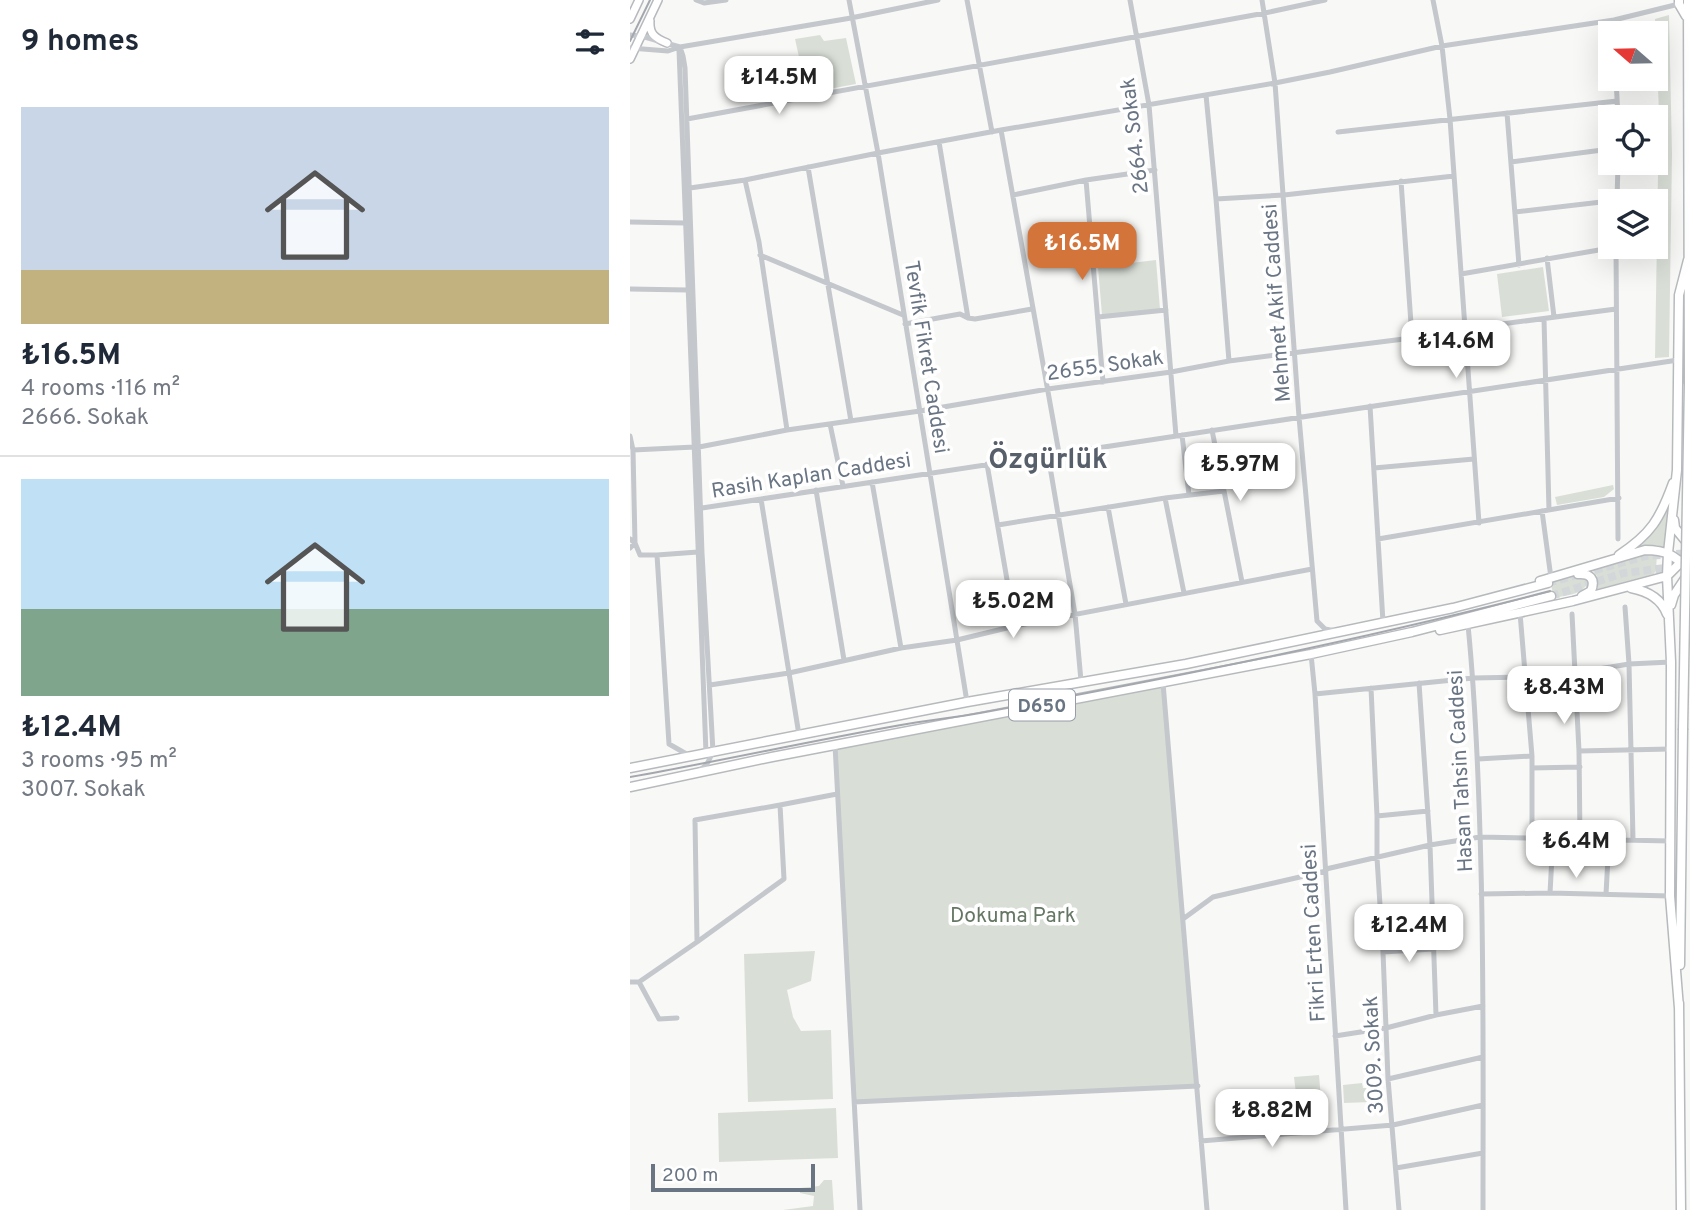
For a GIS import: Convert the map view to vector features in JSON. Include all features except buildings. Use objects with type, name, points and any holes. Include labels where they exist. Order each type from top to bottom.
[{"type":"highway","points":[[1681,1210],[1679,1008],[1689,383],[1687,19],[1682,1]]},
{"type":"highway","points":[[1679,1008],[1671,896],[1671,662],[1667,576],[1677,470],[1679,295],[1688,260]]},
{"type":"highway","points":[[1611,561],[1650,531],[1666,501],[1677,470]]},
{"type":"highway","points":[[1673,514],[1675,528],[1690,546]]},
{"type":"highway","points":[[1549,580],[1645,550],[1668,553],[1690,571],[1674,595],[1670,615]]},
{"type":"highway","points":[[1412,632],[1468,625],[1667,576],[1690,553]]},
{"type":"highway","points":[[1564,574],[1581,573],[1591,577],[1591,591],[1573,601]]},
{"type":"highway","name":"D650","points":[[630,768],[967,702],[1185,664],[1419,614],[1549,580]]},
{"type":"highway","points":[[1621,588],[1639,589],[1649,593],[1670,615]]},
{"type":"highway","name":"D650","points":[[630,787],[982,716],[1311,654],[1412,632],[1551,596]]},
{"type":"highway","points":[[967,702],[973,711],[982,716]]},
{"type":"main road","points":[[630,19],[639,0]]},
{"type":"main road","points":[[630,59],[632,48],[641,36],[658,0]]},
{"type":"main road","points":[[650,16],[651,33],[667,43]]},
{"type":"street","points":[[696,0],[704,3],[726,0]]},
{"type":"street","name":"Tevfik Fikret Caddesi","points":[[849,0],[878,153],[967,702]]},
{"type":"street","points":[[632,48],[668,51],[938,0]]},
{"type":"street","points":[[967,0],[992,132]]},
{"type":"street","name":"2664. Sokak","points":[[1130,0],[1149,105],[1171,372],[1189,495]]},
{"type":"street","name":"Mehmet Akif Caddesi","points":[[1262,0],[1276,83],[1299,417],[1317,621],[1325,629],[1339,632]]},
{"type":"street","points":[[687,119],[1325,0]]},
{"type":"street","points":[[1433,0],[1442,46],[1450,119],[1479,523]]},
{"type":"street","points":[[690,188],[745,180],[1001,130],[1276,83],[1442,46],[1614,20],[1682,1]]},
{"type":"street","points":[[630,35],[680,47]]},
{"type":"street","points":[[680,47],[685,68],[690,188],[698,552],[709,752]]},
{"type":"street","points":[[680,47],[678,57],[687,290],[702,508],[710,685],[709,752],[707,764],[698,772]]},
{"type":"street","points":[[1617,91],[1617,105]]},
{"type":"street","points":[[1206,95],[1229,361]]},
{"type":"street","points":[[1338,132],[1617,101]]},
{"type":"street","points":[[1507,113],[1519,264]]},
{"type":"street","points":[[1001,130],[1059,453]]},
{"type":"street","points":[[939,142],[968,318]]},
{"type":"street","points":[[1511,162],[1598,151]]},
{"type":"street","points":[[808,167],[851,421]]},
{"type":"street","points":[[1013,195],[1086,180],[1155,170]]},
{"type":"street","points":[[1216,199],[1284,195],[1454,176]]},
{"type":"street","points":[[745,180],[760,255],[787,430]]},
{"type":"street","points":[[1086,180],[1104,382]]},
{"type":"street","points":[[1401,181],[1412,338]]},
{"type":"street","points":[[1515,212],[1598,202]]},
{"type":"street","points":[[630,222],[685,223]]},
{"type":"street","points":[[1461,274],[1598,250]]},
{"type":"street","points":[[760,255],[903,315]]},
{"type":"street","points":[[1547,258],[1554,317]]},
{"type":"street","points":[[1616,259],[1618,539]]},
{"type":"street","points":[[630,289],[687,290]]},
{"type":"street","points":[[905,324],[960,314],[975,319],[1032,309]]},
{"type":"street","name":"2655. Sokak","points":[[633,450],[697,447],[787,430],[1229,361],[1616,309]]},
{"type":"street","points":[[1098,317],[1166,310]]},
{"type":"street","points":[[1544,319],[1549,580]]},
{"type":"street","name":"Rasih Kaplan Caddesi","points":[[702,508],[1678,359]]},
{"type":"street","points":[[1370,406],[1383,622]]},
{"type":"street","points":[[830,424],[843,486]]},
{"type":"street","points":[[1212,430],[1242,582]]},
{"type":"street","points":[[630,436],[633,450],[632,544],[640,555],[698,552]]},
{"type":"street","points":[[1048,455],[1075,614],[1082,681]]},
{"type":"street","points":[[1374,468],[1474,459]]},
{"type":"street","points":[[987,464],[1015,626]]},
{"type":"street","points":[[872,482],[901,648]]},
{"type":"street","points":[[816,490],[844,660]]},
{"type":"street","points":[[998,525],[1224,491]]},
{"type":"street","points":[[1165,498],[1184,593]]},
{"type":"street","points":[[1378,539],[1619,498]]},
{"type":"street","points":[[761,499],[799,735]]},
{"type":"street","points":[[1108,507],[1126,604]]},
{"type":"street","points":[[657,555],[669,744],[691,756]]},
{"type":"street","points":[[710,685],[789,673],[901,648],[957,640],[1075,614],[1312,569]]},
{"type":"street","points":[[1625,607],[1633,839]]},
{"type":"street","points":[[1520,613],[1532,756],[1532,838]]},
{"type":"street","points":[[1572,614],[1580,767],[1580,838]]},
{"type":"street","name":"Hasan Tahsin Caddesi","points":[[1468,625],[1478,759],[1482,894],[1481,1210]]},
{"type":"street","name":"Fikri Erten Caddesi","points":[[1311,654],[1346,1210]]},
{"type":"street","points":[[1315,694],[1473,678],[1574,673],[1629,664],[1671,662]]},
{"type":"street","points":[[1163,683],[1207,1210]]},
{"type":"street","points":[[1419,683],[1430,845],[1436,1015]]},
{"type":"street","name":"3009. Sokak","points":[[1371,688],[1388,1079],[1399,1210]]},
{"type":"street","points":[[835,745],[860,1210]]},
{"type":"street","points":[[1579,751],[1671,749]]},
{"type":"street","points":[[1478,759],[1532,756]]},
{"type":"street","points":[[1532,768],[1580,767]]},
{"type":"street","points":[[697,942],[695,820],[837,794]]},
{"type":"street","points":[[630,982],[639,982],[784,879],[780,805]]},
{"type":"street","points":[[1377,816],[1428,811]]},
{"type":"street","points":[[1183,919],[1213,897],[1430,845],[1480,837],[1671,841]]},
{"type":"street","points":[[1550,893],[1553,838]]},
{"type":"street","points":[[1606,894],[1609,839]]},
{"type":"street","points":[[1482,894],[1671,896]]},
{"type":"street","points":[[1383,952],[1433,949]]},
{"type":"street","points":[[639,982],[659,1019],[677,1018]]},
{"type":"street","points":[[1335,1036],[1386,1028],[1483,1006]]},
{"type":"street","points":[[1388,1079],[1483,1057]]},
{"type":"street","points":[[853,1102],[1198,1086]]},
{"type":"street","points":[[1201,1141],[1393,1125],[1483,1105]]},
{"type":"street","points":[[1396,1168],[1483,1153]]},
{"type":"green space","points":[[1669,15],[1672,154],[1669,357],[1655,358],[1657,259],[1668,259],[1668,189],[1658,189],[1658,175],[1668,175],[1668,105],[1659,105],[1658,91],[1668,91],[1668,21],[1655,19]]},
{"type":"green space","points":[[820,35],[824,41],[846,38],[856,84],[807,93],[795,39]]},
{"type":"green space","points":[[1156,260],[1160,309],[1102,315],[1098,267]]},
{"type":"green space","points":[[1543,267],[1549,311],[1502,317],[1497,274]]},
{"type":"green space","points":[[1613,485],[1614,489],[1604,497],[1557,505],[1555,497]]},
{"type":"green space","points":[[1669,505],[1666,541],[1663,547],[1656,545],[1636,548],[1658,524]]},
{"type":"green space","points":[[1649,553],[1657,554],[1654,574],[1598,589],[1597,576],[1591,569]]},
{"type":"green space","points":[[1570,575],[1585,577],[1588,582],[1586,586],[1578,592],[1554,598],[1550,580]]},
{"type":"green space","name":"Dokuma Park","points":[[1163,683],[1198,1086],[854,1102],[835,745]]},
{"type":"green space","points":[[815,951],[811,981],[787,990],[793,1017],[801,1031],[831,1030],[833,1099],[748,1102],[744,954]]},
{"type":"green space","points":[[1319,1075],[1321,1099],[1297,1102],[1294,1077]]},
{"type":"green space","points":[[1362,1083],[1363,1088],[1370,1088],[1371,1102],[1344,1103],[1343,1085]]},
{"type":"green space","points":[[836,1108],[838,1158],[719,1162],[718,1113]]},
{"type":"green space","points":[[824,1180],[832,1180],[834,1210],[783,1210],[813,1206],[814,1196],[800,1193],[800,1188],[819,1186]]},
{"type":"shaded area","points":[[1259,1099],[1261,1119],[1221,1123],[1219,1104]]},
{"type":"tunnel","points":[[1548,583],[1646,556],[1690,553]]},
{"type":"tunnel","points":[[1551,596],[1624,573],[1674,567]]},
{"type":"tram line","points":[[630,41],[650,0]]},
{"type":"tram line","points":[[630,777],[1195,672],[1408,626],[1550,591]]},
{"type":"district","name":"Özgürlük","points":[[1048,458]]}]
